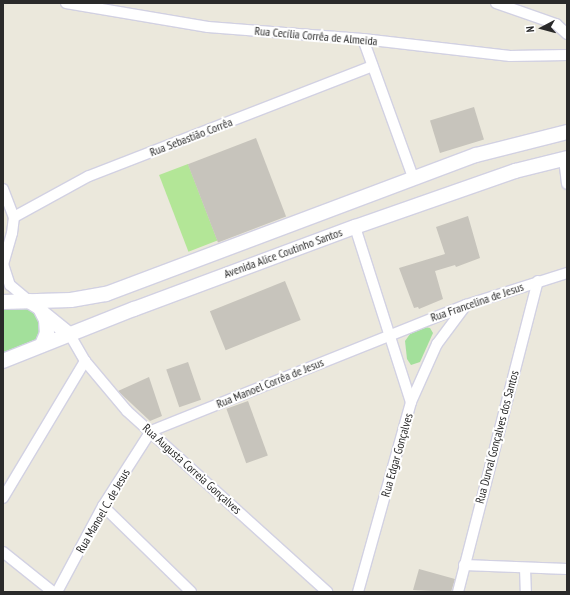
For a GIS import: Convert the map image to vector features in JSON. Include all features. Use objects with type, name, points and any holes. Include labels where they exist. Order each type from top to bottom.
[{"type":"main road","name":"Avenida Alice Coutinho Santos","points":[[3,302],[71,300],[106,294],[413,177],[501,147],[567,132]]},
{"type":"main road","name":"Avenida Alice Coutinho Santos","points":[[3,361],[355,227],[515,171],[565,159]]},
{"type":"main road","points":[[28,301],[70,335]]},
{"type":"main road","points":[[42,345],[47,333],[44,314]]},
{"type":"street","name":"Rua Cecília Corrêa de Almeida","points":[[66,3],[208,27],[363,39],[510,56],[567,55]]},
{"type":"street","points":[[496,3],[556,24],[567,34]]},
{"type":"street","points":[[363,39],[413,177]]},
{"type":"street","name":"Rua Sebastião Corrêa","points":[[14,217],[89,176],[372,66]]},
{"type":"street","points":[[565,159],[567,184]]},
{"type":"street","points":[[3,190],[14,217],[12,233],[3,264],[10,285],[28,301]]},
{"type":"street","name":"Rua Edgar Gonçalves","points":[[355,227],[411,402],[358,592]]},
{"type":"street","name":"Rua Francelina de Jesus","points":[[389,335],[466,305],[567,273]]},
{"type":"street","name":"Rua Durval Gonçalves dos Santos","points":[[458,592],[538,281]]},
{"type":"street","points":[[411,402],[437,344],[466,305]]},
{"type":"street","name":"Rua Augusta Correia Gonçalves","points":[[70,335],[85,361],[127,411],[151,431],[327,592]]},
{"type":"street","name":"Rua Manoel Corrêa de Jesus","points":[[151,431],[389,335]]},
{"type":"street","points":[[3,498],[85,361]]},
{"type":"street","name":"Rua Manoel C. de Jesus","points":[[57,592],[103,506],[151,431]]},
{"type":"street","points":[[103,506],[191,592]]},
{"type":"street","points":[[3,552],[53,592]]},
{"type":"street","points":[[464,565],[567,570]]},
{"type":"street","points":[[525,568],[526,592]]},
{"type":"green space","points":[[188,164],[217,241],[188,252],[159,175]]},
{"type":"green space","points":[[3,308],[28,309],[36,313],[42,326],[39,337],[34,341],[3,355]]},
{"type":"green space","points":[[425,327],[430,328],[433,333],[420,362],[411,365],[407,359],[405,341],[410,334]]},
{"type":"building","points":[[474,107],[484,140],[440,153],[430,120]]},
{"type":"building","points":[[256,138],[286,216],[218,243],[188,164]]},
{"type":"building","points":[[468,216],[480,258],[456,267],[455,265],[435,271],[443,299],[419,309],[418,307],[414,308],[399,268],[445,254],[436,227]]},
{"type":"building","points":[[285,281],[301,320],[226,350],[210,311]]},
{"type":"building","points":[[188,362],[201,400],[179,407],[166,369]]},
{"type":"building","points":[[149,377],[162,416],[150,421],[118,391]]},
{"type":"building","points":[[248,401],[268,456],[246,463],[226,409]]},
{"type":"building","points":[[419,569],[455,579],[451,592],[413,590]]}]
